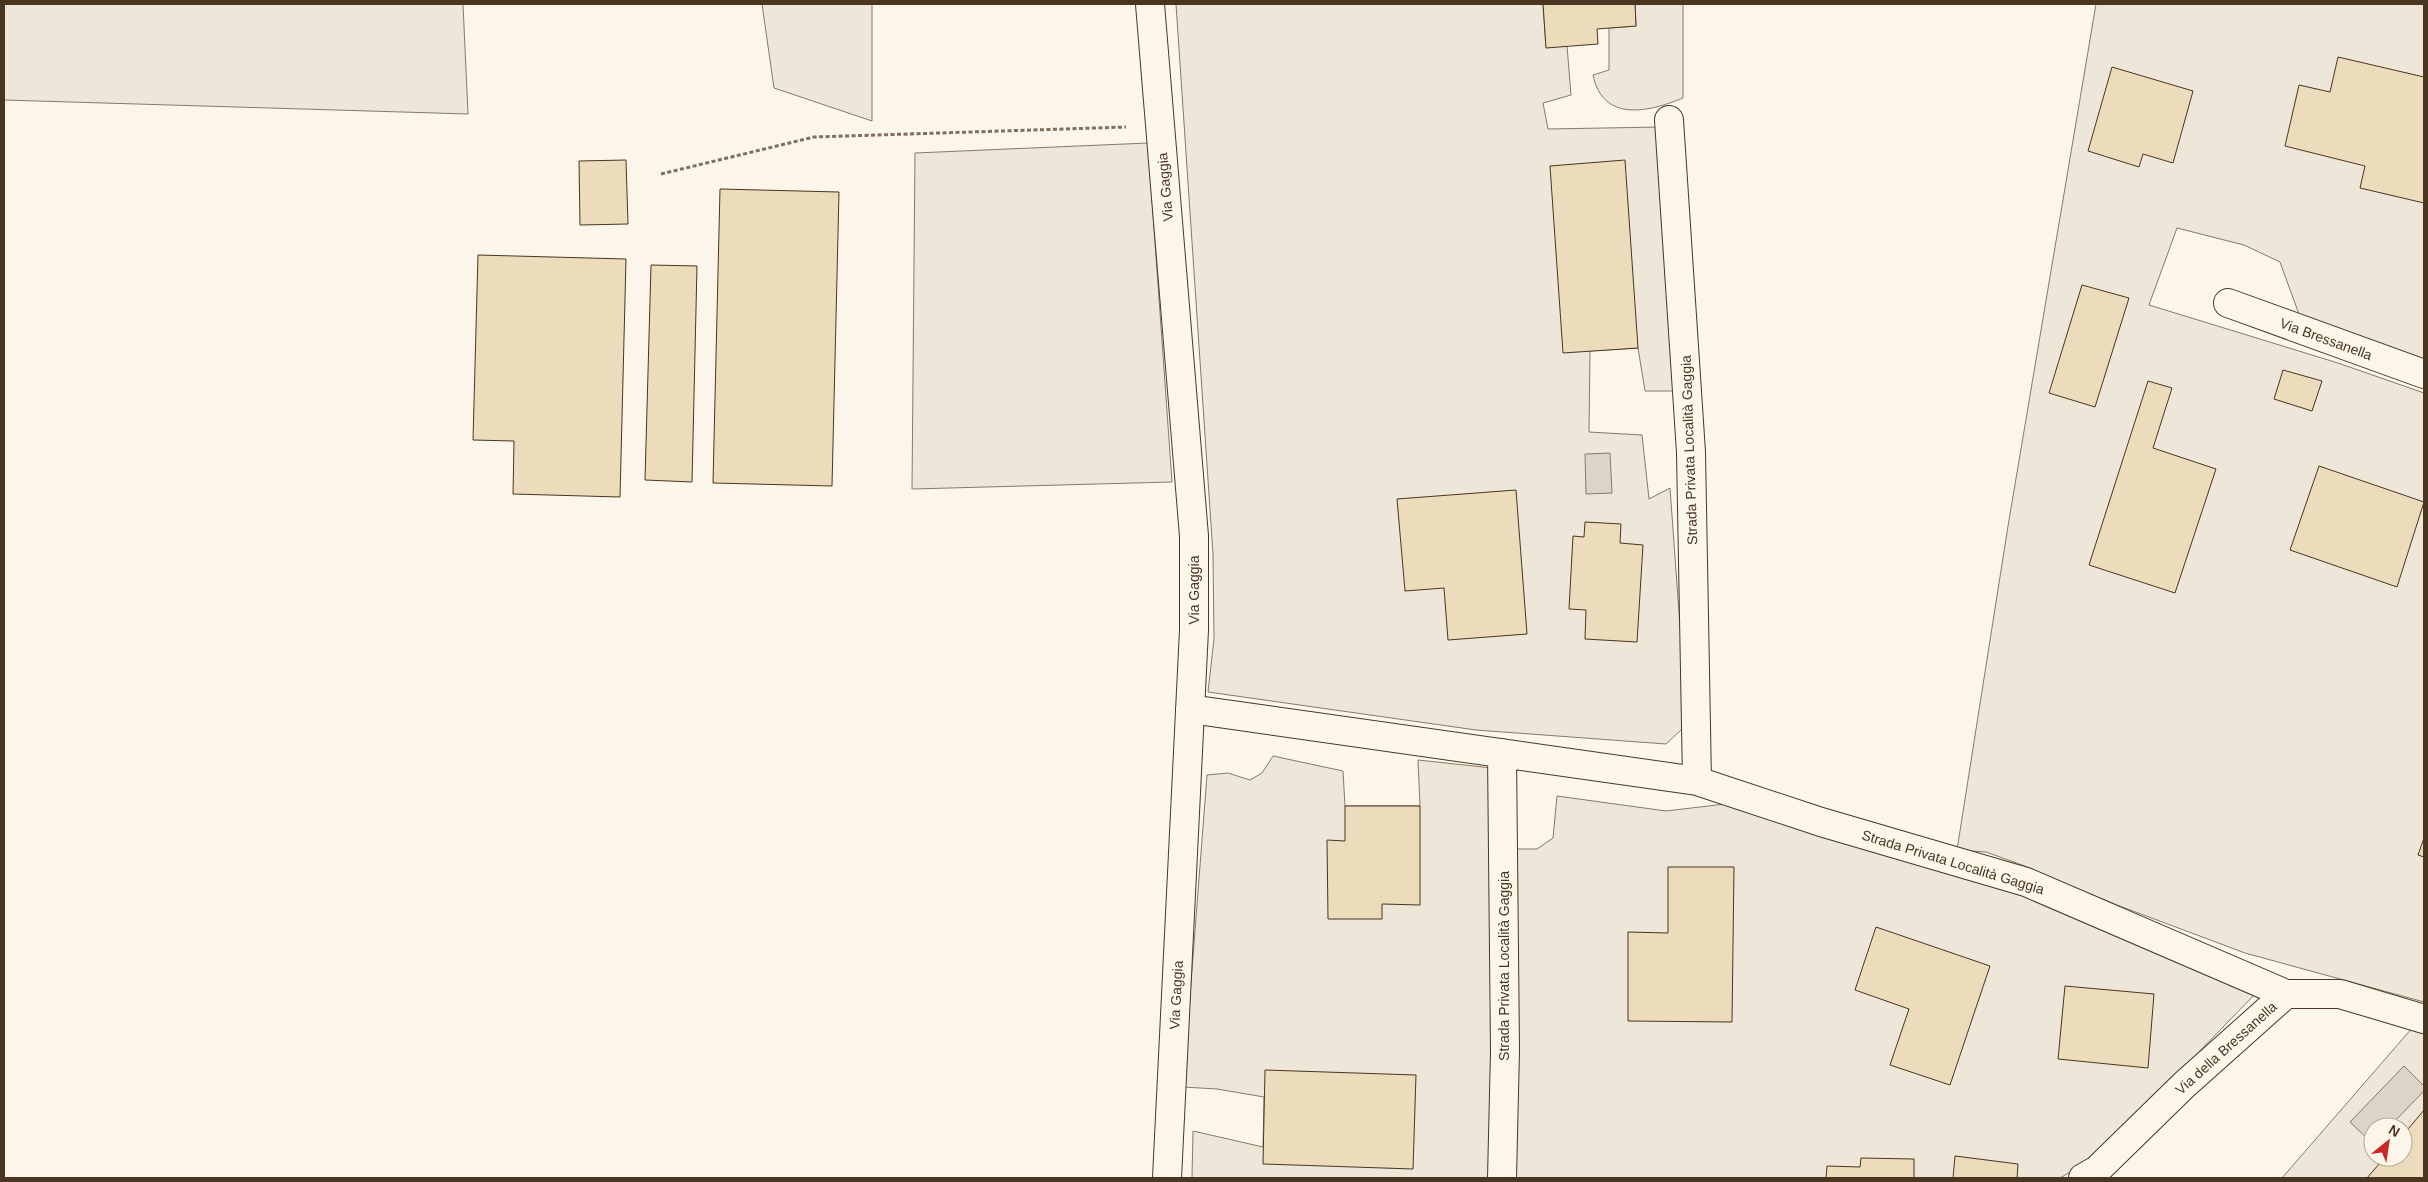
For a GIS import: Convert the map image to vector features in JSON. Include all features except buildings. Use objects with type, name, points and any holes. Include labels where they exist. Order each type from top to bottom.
[{"type":"street","name":"Via Gaggia","points":[[1150,4],[1194,536],[1194,630],[1167,1178]]},
{"type":"street","name":"Strada Privata Località Gaggia","points":[[1669,120],[1691,452],[1698,781]]},
{"type":"street","name":"Via Bressanella","points":[[2228,303],[2424,374]]},
{"type":"street","name":"Strada Privata Località Gaggia","points":[[1190,709],[1698,781],[1821,822],[2026,882],[2286,994]]},
{"type":"street","name":"Strada Privata Località Gaggia","points":[[1502,753],[1504,1041],[1502,1178]]},
{"type":"street","name":"Via della Bressanella","points":[[2083,1178],[2097,1170],[2184,1085],[2286,994],[2340,994],[2424,1019]]},
{"type":"path","points":[[661,174],[814,137],[1160,125]]},
{"type":"shaded area","points":[[4,4],[463,4],[468,114],[4,100]]},
{"type":"shaded area","points":[[762,4],[872,4],[872,121],[774,88]]},
{"type":"shaded area","points":[[1176,4],[1543,4],[1546,47],[1567,46],[1571,95],[1543,103],[1548,129],[1660,127],[1675,391],[1645,391],[1638,348],[1590,351],[1589,432],[1642,435],[1649,499],[1670,488],[1685,695],[1682,729],[1666,744],[1476,730],[1208,692],[1214,639],[1213,554]]},
{"type":"shaded area","points":[[1635,4],[1683,4],[1683,98],[1642,110],[1629,110],[1617,107],[1606,101],[1598,90],[1593,75],[1609,70],[1609,28],[1636,26]]},
{"type":"shaded area","points":[[2096,4],[2424,4],[2424,363],[2300,317],[2280,262],[2244,245],[2177,228],[2149,305],[2338,363],[2424,393],[2424,1002],[2245,953],[2117,905],[1986,852],[1957,850],[2008,526]]},
{"type":"shaded area","points":[[1148,143],[1172,482],[912,489],[915,153]]},
{"type":"shaded area","points":[[1610,453],[1612,493],[1586,494],[1585,454]]},
{"type":"shaded area","points":[[1273,756],[1343,771],[1345,806],[1420,806],[1418,760],[1492,768],[1490,1178],[1192,1178],[1193,1131],[1263,1147],[1264,1097],[1217,1089],[1183,1087],[1207,775],[1228,773],[1250,780],[1262,773]]},
{"type":"shaded area","points":[[1557,796],[1666,811],[1725,804],[2021,893],[2257,992],[2099,1155],[2060,1178],[1514,1178],[1517,849],[1537,849],[1553,838]]},
{"type":"shaded area","points":[[2413,1027],[2424,1031],[2424,1178],[2282,1178]]},
{"type":"shaded area","points":[[2404,1066],[2424,1086],[2424,1091],[2399,1117],[2363,1117],[2363,1134],[2350,1122]]}]
